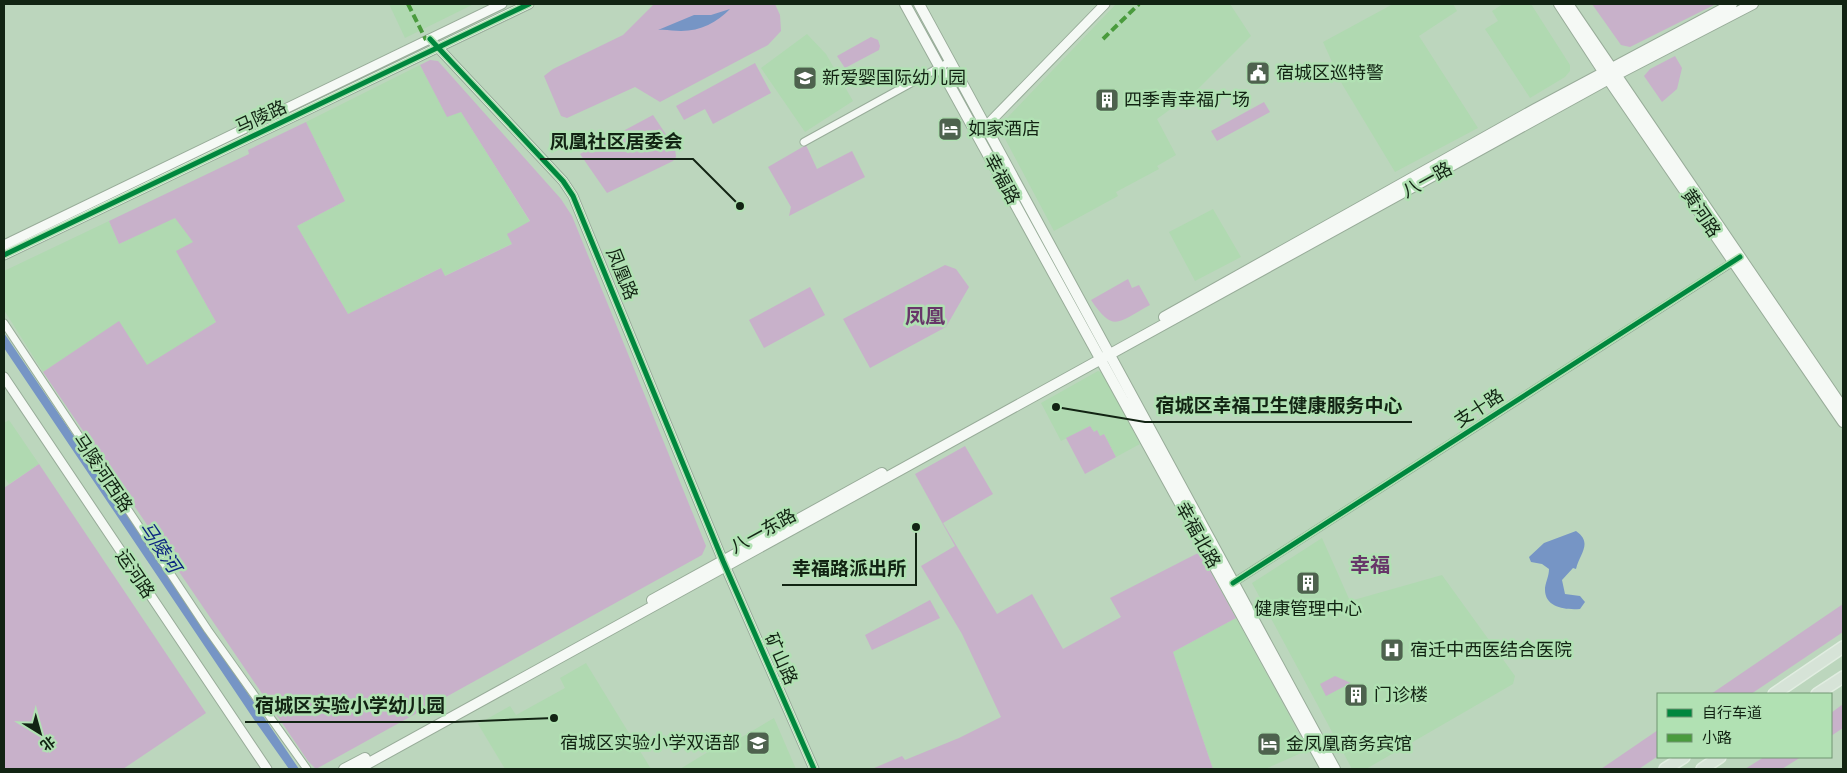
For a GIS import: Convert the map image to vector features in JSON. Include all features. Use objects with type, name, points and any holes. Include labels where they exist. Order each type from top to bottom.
[{"type":"main road","name":"幸福路","points":[[905,4],[1104,355]]},
{"type":"main road","name":"幸福路","points":[[919,4],[986,125],[1104,355]]},
{"type":"main road","name":"黄河路","points":[[1559,4],[1610,73],[1737,260],[1843,422]]},
{"type":"main road","name":"黄河路","points":[[1568,4],[1610,73]]},
{"type":"main road","name":"八一路","points":[[1104,355],[1732,4]]},
{"type":"main road","name":"八一路","points":[[1610,73],[1753,4]]},
{"type":"main road","name":"黄河路","points":[[1737,260],[1843,408]]},
{"type":"main road","name":"八一东路","points":[[358,769],[1104,355]]},
{"type":"main road","name":"幸福北路","points":[[1104,355],[1233,583],[1335,769]]},
{"type":"main road","name":"幸福北路","points":[[1104,355],[1326,769]]},
{"type":"main road","name":"八一东路","points":[[344,769],[725,564]]},
{"type":"main road","points":[[1775,693],[1843,647]]},
{"type":"main road","points":[[1818,693],[1843,677]]},
{"type":"main road","points":[[1665,769],[1682,758]]},
{"type":"main road","points":[[1702,769],[1718,758]]},
{"type":"street","name":"马陵路","points":[[4,245],[502,4]]},
{"type":"street","name":"马陵路","points":[[4,255],[529,4]]},
{"type":"street","points":[[986,125],[1105,4]]},
{"type":"street","name":"凤凰路","points":[[430,39],[563,181],[573,196],[725,564]]},
{"type":"street","points":[[804,142],[951,61]]},
{"type":"street","name":"支十路","points":[[1233,583],[1737,260]]},
{"type":"street","name":"马陵河西路","points":[[4,323],[208,630],[307,769]]},
{"type":"street","name":"运河路","points":[[4,377],[267,769]]},
{"type":"street","name":"矿山路","points":[[725,564],[814,769]]},
{"type":"shaded area","points":[[389,4],[474,4],[405,38]]},
{"type":"shaded area","points":[[654,4],[775,4],[780,15],[781,31],[768,45],[660,102],[635,87],[567,118],[561,116],[544,76],[553,69],[623,35]]},
{"type":"shaded area","name":"四季青幸福广场","points":[[1116,4],[1230,4],[1251,36],[1198,89],[1157,119],[1176,155],[1157,166],[1159,169],[1116,192],[1118,196],[1054,231],[1003,135],[1005,120]]},
{"type":"shaded area","points":[[1393,4],[1453,4],[1457,11],[1419,36],[1478,128],[1395,172],[1342,84],[1323,42]]},
{"type":"shaded area","points":[[1503,4],[1531,4],[1570,65],[1570,71],[1565,77],[1530,98],[1485,29],[1498,21],[1492,11]]},
{"type":"shaded area","points":[[1592,4],[1716,4],[1630,47],[1621,45]]},
{"type":"shaded area","name":"新爱婴国际幼儿园","points":[[807,34],[826,54],[853,101],[805,132],[761,68]]},
{"type":"shaded area","points":[[871,37],[878,40],[879,50],[845,68],[837,56]]},
{"type":"shaded area","points":[[1675,56],[1682,68],[1677,89],[1662,102],[1644,76],[1650,69]]},
{"type":"shaded area","points":[[430,60],[438,61],[561,199],[572,216],[706,546],[702,555],[316,769],[308,761],[43,372],[119,321],[147,365],[216,322],[176,251],[193,242],[175,218],[119,244],[109,221],[249,154],[248,150],[306,122],[345,201],[297,226],[348,314],[441,268],[445,276],[512,244],[507,234],[530,221],[461,112],[447,117],[420,65]]},
{"type":"shaded area","points":[[755,63],[771,93],[713,124],[705,109],[684,120],[676,106]]},
{"type":"shaded area","points":[[420,65],[447,116],[461,112],[530,222],[508,234],[513,243],[444,276],[440,268],[348,314],[297,226],[345,201],[306,122]]},
{"type":"shaded area","points":[[1264,102],[1270,112],[1217,141],[1211,131]]},
{"type":"shaded area","points":[[653,115],[675,148],[676,157],[673,161],[607,193],[580,154]]},
{"type":"shaded area","points":[[806,145],[817,169],[852,151],[865,177],[789,216],[791,207],[768,167]]},
{"type":"shaded area","points":[[1213,209],[1241,257],[1195,281],[1169,232]]},
{"type":"shaded area","points":[[175,217],[194,242],[177,252],[216,322],[147,366],[119,322],[43,372],[4,310],[4,271],[109,221],[119,244]]},
{"type":"shaded area","points":[[945,265],[956,269],[969,287],[946,327],[870,368],[843,319]]},
{"type":"shaded area","points":[[1128,279],[1132,288],[1139,285],[1150,305],[1123,320],[1111,321],[1105,318],[1091,300]]},
{"type":"shaded area","points":[[810,287],[825,315],[764,348],[749,320]]},
{"type":"shaded area","points":[[1098,371],[1103,373],[1140,444],[1116,457],[1104,434],[1100,436],[1090,426],[1061,441],[1041,403]]},
{"type":"shaded area","points":[[9,420],[39,464],[9,484],[4,477],[4,423]]},
{"type":"shaded area","points":[[1090,426],[1094,432],[1097,430],[1100,436],[1104,434],[1116,457],[1085,474],[1066,438]]},
{"type":"shaded area","points":[[965,446],[993,494],[943,523],[997,614],[1032,594],[1063,649],[1121,617],[1110,598],[1200,552],[1236,618],[1173,652],[1213,769],[872,769],[902,756],[905,760],[959,738],[1001,717],[962,634],[921,566],[955,546],[915,474]]},
{"type":"shaded area","points":[[39,464],[206,713],[123,769],[4,769],[4,488]]},
{"type":"shaded area","name":"宿迁中西医结合医院","points":[[1322,538],[1350,601],[1442,575],[1515,676],[1513,684],[1366,769],[1352,769],[1252,583]]},
{"type":"shaded area","points":[[930,600],[940,618],[872,650],[865,635]]},
{"type":"shaded area","points":[[1843,604],[1843,632],[1752,693],[1712,693]]},
{"type":"shaded area","points":[[1236,618],[1308,750],[1265,769],[1213,769],[1173,652]]},
{"type":"shaded area","points":[[586,663],[651,769],[505,769],[478,724],[510,706],[516,715],[565,688],[560,678]]},
{"type":"shaded area","points":[[1335,676],[1351,683],[1326,696],[1320,684]]},
{"type":"shaded area","points":[[1843,704],[1843,728],[1832,735],[1832,712]]},
{"type":"shaded area","name":"宿城区实验小学双语部","points":[[774,718],[796,769],[680,769],[721,744],[723,748]]},
{"type":"shaded area","points":[[1657,731],[1657,757],[1639,769],[1601,769]]},
{"type":"shaded area","points":[[1762,758],[1799,758],[1782,769],[1745,769]]},
{"type":"water","points":[[730,9],[714,22],[702,27],[688,31],[658,30],[694,15],[711,15]]},
{"type":"water","points":[[4,333],[299,769],[289,769],[255,721],[4,348]]},
{"type":"water","points":[[1576,531],[1584,540],[1584,548],[1576,569],[1573,568],[1562,580],[1565,594],[1580,596],[1585,602],[1580,609],[1568,609],[1556,606],[1548,600],[1545,588],[1549,569],[1542,564],[1531,562],[1529,557],[1544,543]]},
{"type":"marked path","points":[[408,4],[426,40]]},
{"type":"marked path","points":[[1103,39],[1139,4]]},
{"type":"cycle path","points":[[4,255],[529,4]]},
{"type":"cycle path","points":[[430,39],[563,181],[573,196],[723,561],[814,769]]},
{"type":"cycle path","points":[[1233,583],[1740,257]]},
{"type":"place","name":"宿城区巡特警","points":[[1258,73]]},
{"type":"place","name":"新爱婴国际幼儿园","points":[[805,78]]},
{"type":"place","name":"四季青幸福广场","points":[[1107,100]]},
{"type":"place","name":"如家酒店","points":[[950,129]]},
{"type":"place","name":"凤凰社区居委会","points":[[740,206]]},
{"type":"place","name":"宿城区幸福卫生健康服务中心","points":[[1056,407]]},
{"type":"place","name":"幸福路派出所","points":[[916,527]]},
{"type":"place","name":"健康管理中心","points":[[1308,583]]},
{"type":"place","name":"宿迁中西医结合医院","points":[[1392,650]]},
{"type":"place","name":"门诊楼","points":[[1356,695]]},
{"type":"place","name":"宿城区实验小学幼儿园","points":[[554,718]]},
{"type":"place","name":"宿城区实验小学双语部","points":[[758,743]]},
{"type":"place","name":"金凤凰商务宾馆","points":[[1269,744]]},
{"type":"district","name":"凤凰","points":[[925,316]]},
{"type":"district","name":"幸福","points":[[1370,565]]},
{"type":"water label","name":"马陵河","points":[[160,547]]}]
